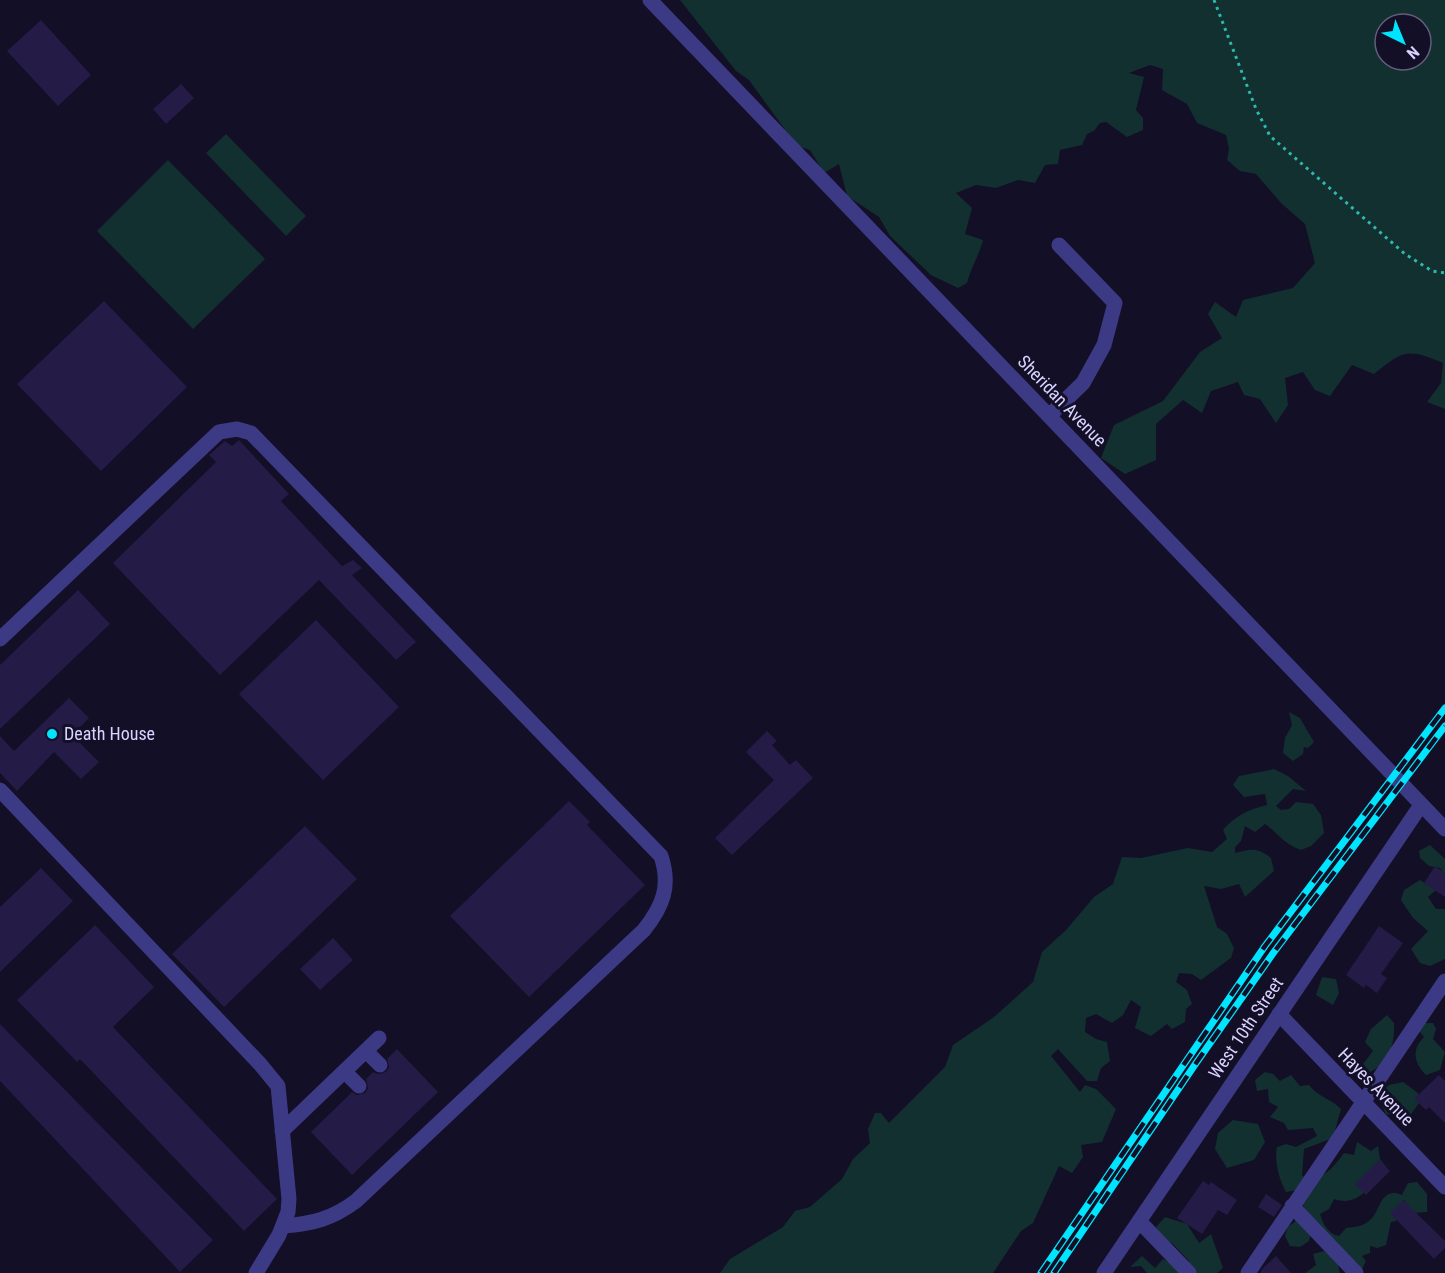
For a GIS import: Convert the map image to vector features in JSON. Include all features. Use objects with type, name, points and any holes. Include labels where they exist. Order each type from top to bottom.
[{"type":"street","name":"Sheridan Avenue","points":[[650,0],[1445,829]]},
{"type":"street","points":[[1049,416],[1083,383],[1104,345],[1115,303],[1059,245]]},
{"type":"street","points":[[0,639],[219,432],[237,429],[251,433],[661,856],[666,871],[666,891],[658,912],[644,930],[356,1201],[338,1214],[315,1223],[283,1226]]},
{"type":"street","points":[[0,790],[260,1064],[278,1086],[289,1199],[283,1226],[256,1273]]},
{"type":"street","name":"West 10th Street","points":[[1104,1273],[1421,805]]},
{"type":"street","points":[[1248,1273],[1362,1101],[1440,1001],[1445,981]]},
{"type":"street","name":"Hayes Avenue","points":[[1280,1014],[1445,1187]]},
{"type":"street","points":[[282,1131],[379,1038]]},
{"type":"street","points":[[366,1051],[380,1065]]},
{"type":"street","points":[[345,1072],[359,1086]]},
{"type":"street","points":[[1292,1206],[1356,1273]]},
{"type":"street","points":[[1139,1221],[1189,1273]]},
{"type":"path","points":[[1214,0],[1256,109],[1270,136],[1405,254],[1432,271],[1445,273]]},
{"type":"green space","points":[[680,0],[1445,0],[1445,409],[1427,402],[1441,383],[1443,363],[1422,355],[1399,356],[1374,374],[1352,365],[1330,396],[1315,390],[1303,372],[1285,378],[1288,405],[1276,423],[1260,399],[1244,395],[1238,382],[1211,391],[1202,413],[1183,400],[1156,424],[1156,460],[1125,474],[1101,458],[1114,425],[1163,401],[1200,352],[1222,338],[1208,314],[1215,302],[1236,317],[1243,300],[1293,288],[1315,263],[1305,224],[1281,203],[1256,174],[1240,171],[1227,160],[1229,149],[1226,135],[1197,123],[1187,104],[1162,90],[1163,69],[1150,65],[1129,73],[1144,77],[1136,110],[1143,118],[1143,130],[1127,137],[1106,122],[1100,123],[1094,131],[1087,134],[1082,145],[1060,150],[1058,164],[1045,165],[1035,183],[1018,180],[996,188],[976,185],[956,193],[972,208],[965,234],[983,240],[967,283],[958,288],[931,275],[890,236],[879,217],[847,196],[839,164],[824,173],[810,150],[797,146],[749,80],[736,71]]},
{"type":"green space","points":[[226,134],[306,216],[286,236],[206,153]]},
{"type":"green space","points":[[168,160],[265,259],[193,329],[97,231]]},
{"type":"green space","points":[[1289,712],[1300,718],[1314,742],[1308,748],[1304,747],[1303,754],[1293,761],[1283,753],[1285,738],[1292,725]]},
{"type":"green space","points":[[1274,769],[1288,776],[1306,791],[1293,789],[1276,806],[1281,810],[1289,809],[1296,802],[1313,804],[1321,815],[1324,833],[1311,846],[1301,850],[1286,842],[1265,824],[1255,832],[1245,826],[1241,841],[1235,847],[1235,853],[1250,850],[1262,852],[1271,858],[1274,871],[1245,897],[1239,884],[1221,889],[1204,886],[1217,927],[1227,934],[1234,948],[1231,958],[1201,980],[1192,974],[1179,973],[1176,982],[1187,990],[1192,1004],[1186,1009],[1185,1022],[1172,1029],[1167,1024],[1151,1036],[1135,1028],[1141,1007],[1131,1000],[1123,1015],[1112,1023],[1096,1014],[1086,1018],[1085,1032],[1096,1039],[1107,1042],[1110,1061],[1101,1068],[1097,1081],[1087,1081],[1058,1049],[1051,1056],[1080,1092],[1085,1085],[1096,1089],[1116,1109],[1102,1142],[1081,1145],[1083,1157],[1072,1173],[1059,1166],[1033,1223],[1021,1231],[993,1273],[720,1273],[730,1259],[783,1227],[795,1211],[810,1207],[842,1179],[853,1159],[870,1143],[868,1129],[875,1113],[881,1113],[889,1123],[945,1067],[953,1045],[994,1017],[1033,982],[1042,952],[1066,930],[1094,897],[1113,884],[1122,857],[1141,858],[1188,848],[1212,852],[1227,839],[1223,830],[1232,821],[1248,811],[1267,805],[1265,794],[1244,797],[1233,785],[1239,776]]},
{"type":"green space","points":[[1430,845],[1445,859],[1445,875],[1440,868],[1429,866],[1420,858],[1419,851]]},
{"type":"green space","points":[[1420,880],[1436,890],[1428,897],[1436,909],[1445,909],[1445,959],[1430,966],[1420,963],[1411,949],[1428,931],[1413,918],[1401,900],[1404,890]]},
{"type":"green space","points":[[1322,977],[1336,979],[1339,993],[1333,1005],[1316,995]]},
{"type":"green space","points":[[1387,1015],[1394,1023],[1390,1052],[1377,1068],[1370,1072],[1363,1064],[1373,1051],[1365,1042],[1371,1029]]},
{"type":"green space","points":[[1422,1023],[1433,1023],[1436,1029],[1433,1039],[1445,1052],[1440,1070],[1426,1075],[1419,1066],[1416,1056],[1417,1047],[1424,1037],[1419,1031]]},
{"type":"green space","points":[[1265,1072],[1273,1074],[1280,1081],[1291,1075],[1300,1086],[1309,1085],[1341,1109],[1333,1138],[1304,1149],[1302,1176],[1321,1175],[1344,1153],[1354,1155],[1357,1142],[1371,1151],[1378,1146],[1380,1159],[1387,1168],[1364,1193],[1351,1200],[1334,1199],[1329,1209],[1320,1214],[1329,1231],[1339,1236],[1346,1228],[1366,1223],[1375,1214],[1385,1196],[1395,1193],[1402,1195],[1408,1183],[1417,1182],[1427,1194],[1427,1212],[1412,1213],[1404,1200],[1396,1221],[1391,1222],[1386,1245],[1377,1248],[1370,1246],[1370,1253],[1362,1256],[1366,1261],[1361,1271],[1306,1212],[1297,1190],[1286,1192],[1283,1187],[1277,1164],[1277,1147],[1286,1144],[1296,1147],[1317,1136],[1313,1128],[1288,1130],[1284,1123],[1270,1117],[1278,1107],[1269,1102],[1268,1089],[1257,1091],[1255,1080]]},
{"type":"green space","points":[[1403,1082],[1418,1093],[1419,1103],[1409,1117],[1386,1114],[1382,1106],[1387,1098],[1384,1089],[1389,1085]]},
{"type":"green space","points":[[1233,1120],[1258,1124],[1265,1142],[1254,1160],[1227,1168],[1215,1149],[1218,1133]]},
{"type":"green space","points":[[1165,1217],[1187,1224],[1199,1243],[1211,1234],[1223,1268],[1217,1273],[1184,1273],[1189,1261],[1172,1243],[1164,1241],[1156,1227]]},
{"type":"green space","points":[[1297,1220],[1311,1232],[1309,1241],[1300,1247],[1290,1246],[1285,1236],[1288,1227]]},
{"type":"green space","points":[[1324,1251],[1336,1257],[1340,1273],[1305,1273],[1316,1265],[1313,1254]]},
{"type":"green space","points":[[1142,1256],[1155,1268],[1163,1259],[1175,1265],[1179,1273],[1147,1273],[1141,1266],[1130,1267]]},
{"type":"building","points":[[41,20],[91,75],[58,106],[7,51]]},
{"type":"building","points":[[181,84],[194,98],[166,124],[153,109]]},
{"type":"building","points":[[104,301],[187,387],[101,471],[17,384]]},
{"type":"building","points":[[239,440],[289,494],[281,501],[342,566],[353,560],[362,568],[352,575],[416,642],[396,660],[319,580],[220,675],[113,563],[216,462],[209,455],[225,441],[232,446]]},
{"type":"building","points":[[78,590],[110,624],[0,729],[0,665]]},
{"type":"building","points":[[316,620],[399,707],[323,780],[239,694]]},
{"type":"building","name":"Death House","points":[[69,698],[89,718],[72,735],[99,762],[81,779],[54,752],[17,791],[0,773],[0,736],[14,751]]},
{"type":"building","points":[[767,731],[777,741],[772,745],[790,765],[796,760],[813,778],[732,855],[715,838],[774,780],[746,752]]},
{"type":"building","points":[[569,801],[590,822],[587,825],[645,885],[529,997],[450,916]]},
{"type":"building","points":[[305,826],[357,879],[224,1007],[172,954]]},
{"type":"building","points":[[1435,866],[1445,873],[1445,897],[1424,883]]},
{"type":"building","points":[[41,868],[73,901],[0,972],[0,907]]},
{"type":"building","points":[[95,925],[154,987],[113,1027],[277,1199],[244,1231],[80,1059],[77,1062],[17,1000]]},
{"type":"building","points":[[1379,926],[1403,943],[1381,974],[1387,978],[1377,993],[1366,985],[1364,988],[1346,975]]},
{"type":"building","points":[[333,938],[353,960],[320,990],[300,969]]},
{"type":"building","points":[[0,1024],[213,1240],[180,1272],[0,1081]]},
{"type":"building","points":[[397,1049],[438,1092],[352,1175],[311,1132],[352,1092],[357,1095],[365,1093],[368,1088],[366,1079],[373,1072],[378,1074],[386,1072],[389,1067],[387,1059]]},
{"type":"building","points":[[1439,1075],[1445,1081],[1445,1123],[1429,1107],[1426,1110],[1414,1099]]},
{"type":"building","points":[[1379,1160],[1390,1171],[1366,1195],[1355,1184]]},
{"type":"building","points":[[1203,1181],[1209,1185],[1211,1182],[1237,1200],[1227,1215],[1218,1210],[1202,1234],[1177,1218]]},
{"type":"building","points":[[1266,1194],[1282,1205],[1274,1217],[1258,1207]]},
{"type":"building","points":[[1403,1200],[1445,1241],[1445,1248],[1434,1259],[1390,1213]]},
{"type":"building","points":[[1276,1256],[1291,1273],[1260,1273],[1263,1268]]},
{"type":"railway","points":[[1041,1273],[1265,946],[1445,708]]},
{"type":"railway","points":[[1054,1273],[1274,952],[1445,726]]},
{"type":"place","name":"Death House","points":[[52,734]]}]
